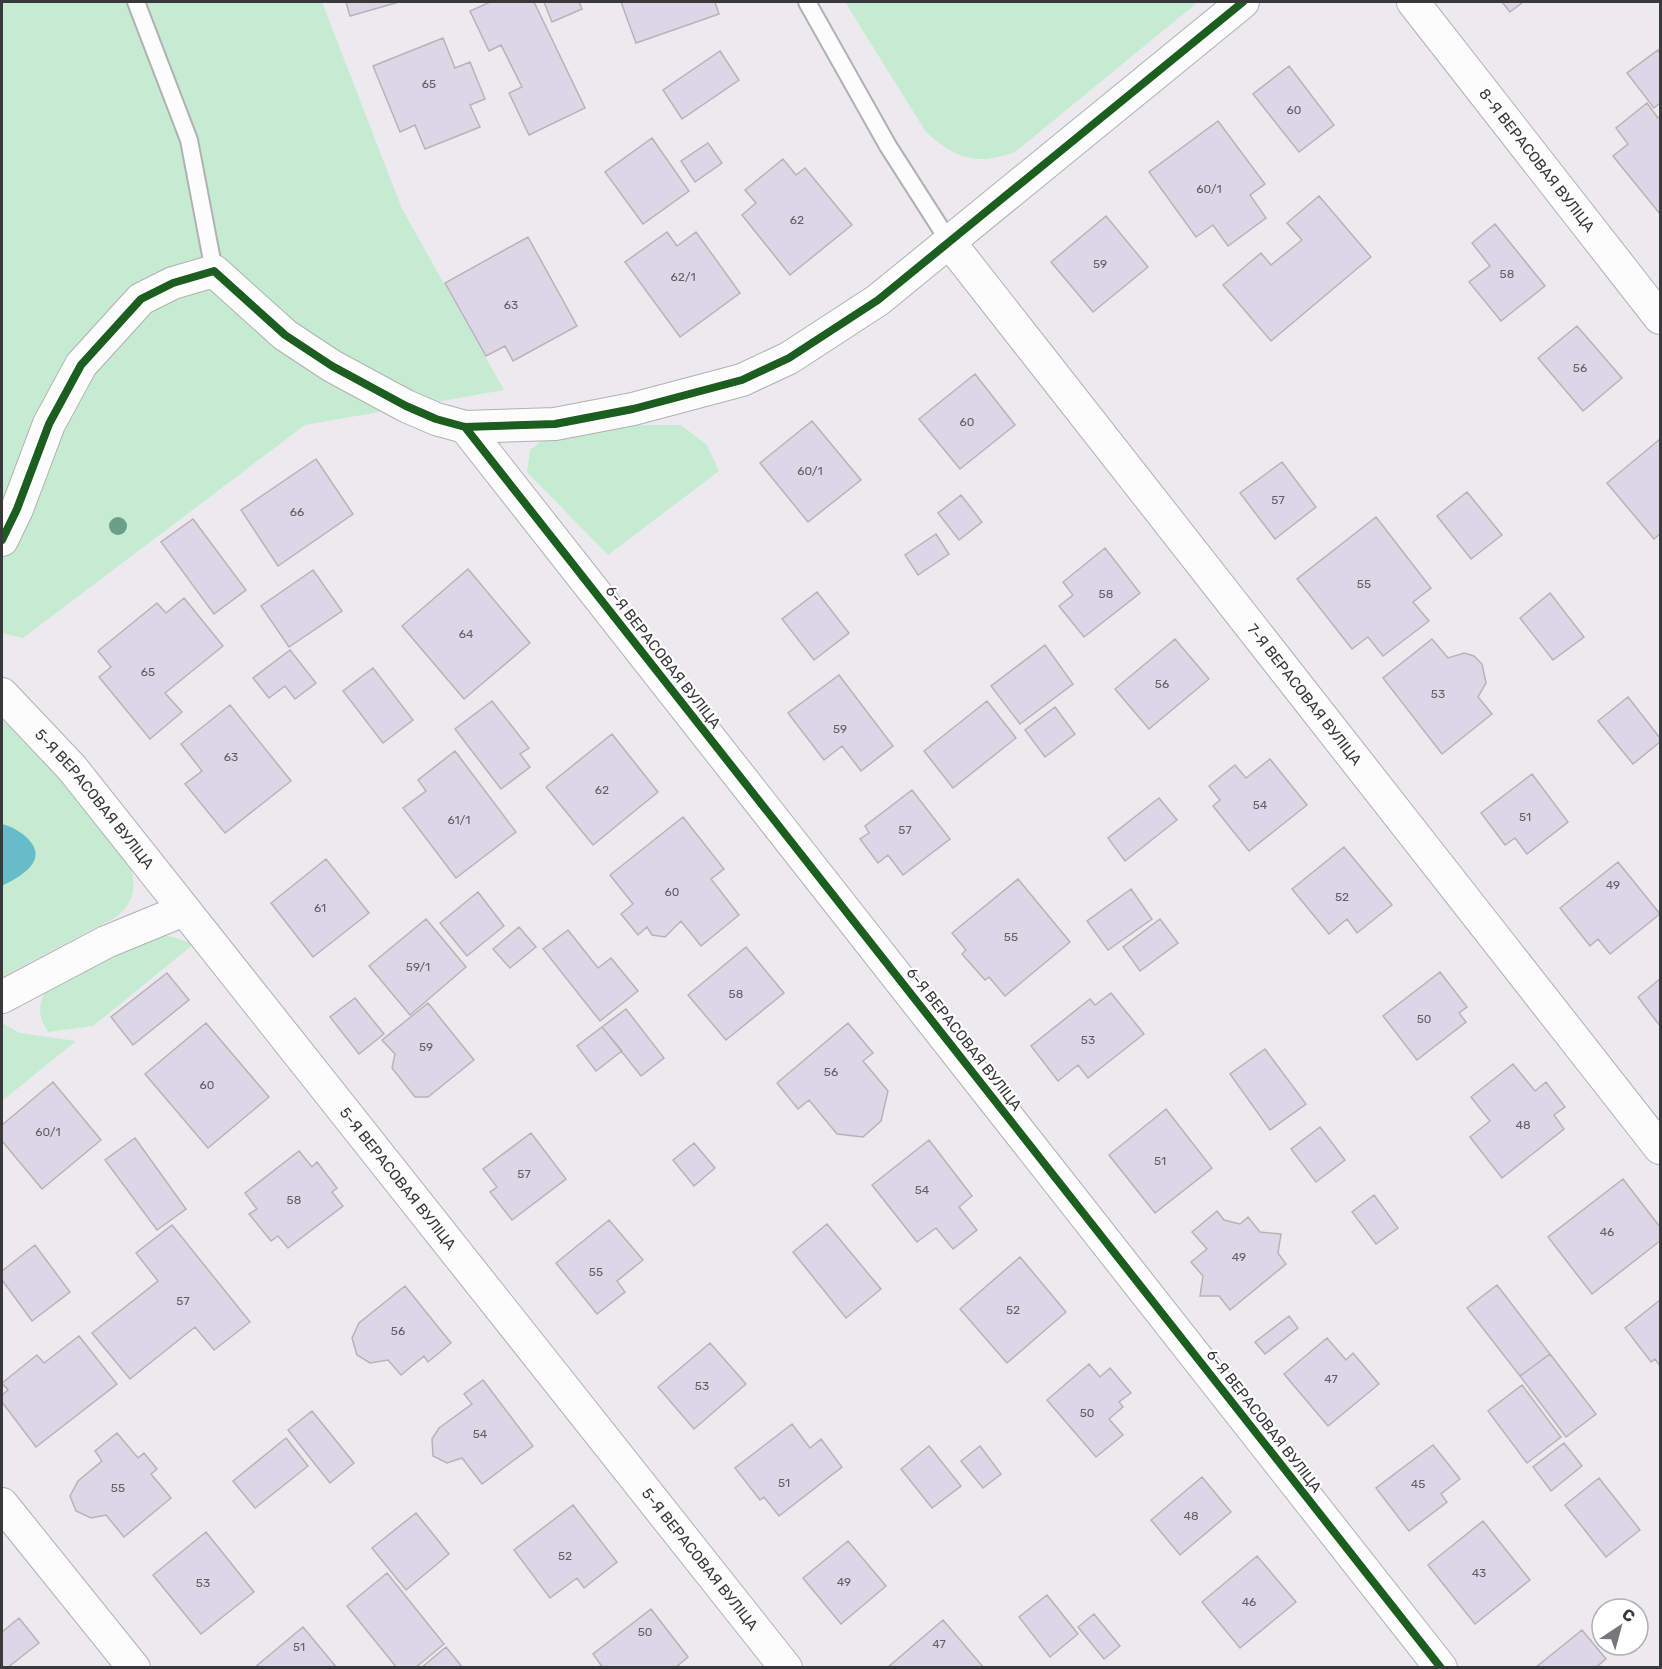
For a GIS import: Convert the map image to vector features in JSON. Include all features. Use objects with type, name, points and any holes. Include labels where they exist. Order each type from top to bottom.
[{"type":"street","points":[[2,540],[17,509],[49,424],[64,393],[87,357],[141,299],[173,283],[214,272],[285,335],[332,366],[406,406],[436,419],[465,427],[555,424],[633,409],[742,380],[789,358],[831,333],[878,300],[950,243],[1244,2]]},
{"type":"street","name":"8-Я ВЕРАСОВАЯ ВУЛІЦА","points":[[1413,2],[1660,318]]},
{"type":"street","name":"7-Я ВЕРАСОВАЯ ВУЛІЦА","points":[[950,243],[1660,1149]]},
{"type":"street","name":"6-Я ВЕРАСОВАЯ ВУЛІЦА","points":[[465,427],[1441,1668]]},
{"type":"street","name":"5-Я ВЕРАСОВАЯ ВУЛІЦА","points":[[2,694],[72,768],[786,1668]]},
{"type":"street","points":[[2,997],[96,947],[184,910]]},
{"type":"street","points":[[2,1503],[134,1668]]},
{"type":"lane","points":[[136,2],[189,140],[214,272]]},
{"type":"lane","points":[[807,2],[888,146],[950,243]]},
{"type":"green space","points":[[2,2],[322,2],[402,209],[504,390],[305,425],[23,638],[2,633]]},
{"type":"green space","points":[[845,2],[1198,2],[1015,152],[989,159],[978,159],[957,154],[926,132]]},
{"type":"green space","points":[[628,425],[681,425],[707,445],[719,471],[608,555],[527,472],[530,450],[548,436]]},
{"type":"green space","points":[[2,719],[27,742],[40,744],[127,859],[132,875],[133,890],[128,904],[116,917],[2,977]]},
{"type":"green space","points":[[221,922],[93,1026],[48,1032],[40,1012],[45,992],[138,943],[164,936],[186,942]]},
{"type":"green space","points":[[2,1023],[20,1033],[76,1041],[2,1101]]},
{"type":"water","points":[[2,824],[23,834],[34,846],[36,853],[35,860],[27,870],[2,886]]},
{"type":"building","points":[[346,2],[399,2],[350,16]]},
{"type":"building","points":[[490,2],[534,2],[585,108],[529,135],[509,93],[522,87],[501,45],[489,51],[470,11]]},
{"type":"building","points":[[544,2],[579,2],[582,9],[552,22]]},
{"type":"building","points":[[621,2],[715,2],[719,14],[636,43]]},
{"type":"building","points":[[1502,2],[1523,2],[1510,12]]},
{"type":"building","points":[[443,38],[455,68],[470,62],[485,99],[470,105],[480,127],[425,149],[415,125],[400,132],[373,66]]},
{"type":"building","points":[[1658,50],[1660,54],[1660,103],[1654,108],[1627,73]]},
{"type":"building","points":[[720,51],[739,80],[682,119],[663,90]]},
{"type":"building","points":[[1289,66],[1334,125],[1299,152],[1253,94]]},
{"type":"building","points":[[1647,103],[1658,118],[1660,116],[1660,214],[1613,156],[1628,144],[1616,128]]},
{"type":"building","points":[[1218,121],[1265,184],[1250,195],[1266,218],[1228,246],[1213,225],[1196,237],[1149,172]]},
{"type":"building","points":[[652,138],[689,191],[643,224],[605,172]]},
{"type":"building","points":[[708,143],[722,163],[695,182],[681,161]]},
{"type":"building","points":[[783,159],[796,175],[805,168],[852,225],[790,275],[742,215],[756,203],[745,190]]},
{"type":"building","points":[[1319,196],[1371,257],[1271,341],[1223,285],[1261,253],[1271,265],[1302,240],[1287,223]]},
{"type":"building","points":[[1106,216],[1148,267],[1093,312],[1051,262]]},
{"type":"building","points":[[1495,224],[1545,286],[1501,321],[1469,282],[1490,266],[1472,243]]},
{"type":"building","points":[[667,232],[677,246],[696,232],[740,293],[680,337],[625,262]]},
{"type":"building","points":[[528,237],[577,326],[513,361],[505,346],[486,356],[445,283]]},
{"type":"building","points":[[1577,326],[1622,378],[1583,411],[1538,358]]},
{"type":"building","points":[[975,374],[1015,425],[960,469],[919,419]]},
{"type":"building","points":[[812,421],[861,480],[808,522],[760,463]]},
{"type":"building","points":[[1660,439],[1660,534],[1654,539],[1607,483]]},
{"type":"building","points":[[316,459],[353,514],[278,566],[241,510]]},
{"type":"building","points":[[1282,462],[1316,507],[1275,539],[1240,493]]},
{"type":"building","points":[[1467,492],[1502,535],[1471,559],[1437,516]]},
{"type":"building","points":[[961,495],[982,522],[959,540],[938,513]]},
{"type":"building","points":[[1376,517],[1431,588],[1413,602],[1429,621],[1383,656],[1368,637],[1352,649],[1297,579]]},
{"type":"building","points":[[193,519],[246,590],[214,614],[161,542]]},
{"type":"building","points":[[936,534],[949,554],[918,575],[905,555]]},
{"type":"building","points":[[1105,548],[1140,593],[1084,637],[1059,606],[1073,595],[1063,582]]},
{"type":"building","points":[[468,569],[530,643],[464,699],[402,626]]},
{"type":"building","points":[[313,570],[342,611],[289,647],[261,606]]},
{"type":"building","points":[[817,592],[849,633],[814,660],[782,619]]},
{"type":"building","points":[[1550,593],[1584,637],[1553,660],[1520,618]]},
{"type":"building","points":[[184,598],[223,646],[165,693],[182,712],[150,739],[99,677],[111,667],[98,651],[157,603],[166,613]]},
{"type":"building","points":[[1175,639],[1209,679],[1149,729],[1115,689]]},
{"type":"building","points":[[1432,639],[1448,658],[1464,653],[1474,656],[1482,664],[1486,683],[1478,697],[1492,714],[1442,754],[1383,678]]},
{"type":"building","points":[[1045,645],[1073,684],[1020,724],[991,686]]},
{"type":"building","points":[[290,650],[316,683],[295,699],[285,686],[269,698],[253,678]]},
{"type":"building","points":[[373,668],[413,720],[383,743],[343,691]]},
{"type":"building","points":[[839,675],[893,746],[861,771],[842,746],[824,760],[788,713]]},
{"type":"building","points":[[1628,697],[1660,738],[1660,742],[1633,764],[1598,721]]},
{"type":"building","points":[[492,701],[529,748],[520,754],[530,767],[501,789],[455,729]]},
{"type":"building","points":[[987,701],[1016,738],[953,788],[924,751]]},
{"type":"building","points":[[230,705],[291,781],[225,833],[185,784],[202,771],[181,744]]},
{"type":"building","points":[[1055,707],[1075,734],[1045,757],[1025,730]]},
{"type":"building","points":[[612,734],[658,792],[593,845],[546,787]]},
{"type":"building","points":[[455,751],[516,832],[456,878],[403,808],[426,791],[418,780]]},
{"type":"building","points":[[1270,759],[1307,805],[1249,851],[1213,806],[1220,800],[1209,786],[1235,765],[1246,778]]},
{"type":"building","points":[[1532,774],[1568,822],[1527,854],[1515,838],[1505,845],[1481,813]]},
{"type":"building","points":[[912,790],[950,839],[903,875],[888,855],[878,863],[860,839],[869,833],[865,826]]},
{"type":"building","points":[[1159,798],[1177,820],[1125,861],[1108,838]]},
{"type":"building","points":[[683,817],[724,869],[711,879],[739,915],[701,946],[681,921],[665,937],[652,935],[647,927],[638,935],[621,914],[633,904],[610,875]]},
{"type":"building","points":[[1344,847],[1392,905],[1357,933],[1347,919],[1329,934],[1292,889]]},
{"type":"building","points":[[326,859],[369,913],[313,957],[271,903]]},
{"type":"building","points":[[1618,862],[1660,914],[1610,954],[1598,939],[1590,946],[1560,908]]},
{"type":"building","points":[[1018,879],[1070,942],[1005,996],[989,977],[985,980],[962,954],[966,950],[952,933]]},
{"type":"building","points":[[1131,889],[1152,919],[1108,950],[1087,921]]},
{"type":"building","points":[[478,892],[504,926],[467,956],[440,923]]},
{"type":"building","points":[[426,919],[466,967],[410,1015],[369,966]]},
{"type":"building","points":[[1160,919],[1178,943],[1140,971],[1123,947]]},
{"type":"building","points":[[519,927],[536,947],[510,968],[493,949]]},
{"type":"building","points":[[568,930],[598,968],[611,958],[638,991],[600,1021],[543,949]]},
{"type":"building","points":[[746,947],[784,993],[726,1040],[688,995]]},
{"type":"building","points":[[1440,972],[1467,1007],[1459,1013],[1466,1022],[1417,1060],[1383,1016]]},
{"type":"building","points":[[167,973],[189,1000],[133,1045],[111,1017]]},
{"type":"building","points":[[1660,979],[1660,1026],[1638,997]]},
{"type":"building","points":[[1111,993],[1144,1034],[1088,1078],[1078,1065],[1058,1081],[1031,1046],[1090,999],[1095,1005]]},
{"type":"building","points":[[355,998],[384,1034],[359,1054],[330,1017]]},
{"type":"building","points":[[428,1003],[474,1060],[428,1097],[415,1097],[392,1068],[395,1054],[382,1040]]},
{"type":"building","points":[[626,1009],[664,1058],[641,1076],[602,1027]]},
{"type":"building","points":[[206,1023],[269,1097],[208,1148],[145,1074]]},
{"type":"building","points":[[848,1023],[873,1053],[863,1061],[888,1091],[881,1121],[863,1137],[837,1134],[809,1100],[798,1109],[777,1083]]},
{"type":"building","points":[[602,1027],[622,1051],[596,1071],[577,1046]]},
{"type":"building","points":[[1265,1049],[1306,1104],[1270,1130],[1230,1074]]},
{"type":"building","points":[[1513,1064],[1535,1091],[1546,1082],[1565,1107],[1554,1115],[1564,1129],[1502,1178],[1470,1137],[1490,1121],[1471,1097]]},
{"type":"building","points":[[53,1082],[101,1140],[42,1189],[2,1141],[2,1125]]},
{"type":"building","points":[[1166,1109],[1212,1168],[1155,1213],[1109,1155]]},
{"type":"building","points":[[1320,1127],[1345,1160],[1316,1182],[1291,1149]]},
{"type":"building","points":[[531,1133],[566,1179],[512,1220],[490,1192],[497,1187],[483,1169]]},
{"type":"building","points":[[135,1138],[186,1209],[157,1230],[105,1160]]},
{"type":"building","points":[[929,1140],[972,1196],[959,1207],[977,1230],[953,1249],[936,1228],[917,1242],[872,1185]]},
{"type":"building","points":[[694,1143],[715,1168],[694,1186],[673,1160]]},
{"type":"building","points":[[299,1151],[312,1167],[317,1162],[337,1188],[332,1192],[343,1206],[288,1248],[278,1236],[271,1241],[249,1214],[257,1209],[245,1193]]},
{"type":"building","points":[[1623,1179],[1660,1227],[1660,1241],[1592,1294],[1548,1237]]},
{"type":"building","points":[[1374,1195],[1398,1228],[1376,1244],[1352,1212]]},
{"type":"building","points":[[1217,1211],[1224,1220],[1240,1224],[1248,1217],[1260,1232],[1281,1234],[1278,1253],[1286,1264],[1230,1310],[1219,1296],[1200,1296],[1203,1276],[1191,1262],[1207,1249],[1192,1232]]},
{"type":"building","points":[[609,1220],[643,1260],[617,1281],[625,1292],[597,1314],[556,1263]]},
{"type":"building","points":[[827,1224],[881,1289],[846,1318],[793,1252]]},
{"type":"building","points":[[172,1225],[250,1322],[214,1350],[195,1327],[130,1379],[92,1333],[158,1281],[136,1253]]},
{"type":"building","points":[[35,1245],[70,1292],[32,1321],[2,1280],[2,1271]]},
{"type":"building","points":[[1020,1257],[1066,1312],[1007,1363],[960,1309]]},
{"type":"building","points":[[1497,1285],[1550,1354],[1520,1376],[1467,1308]]},
{"type":"building","points":[[405,1286],[451,1343],[428,1362],[424,1356],[401,1375],[388,1360],[370,1363],[357,1355],[352,1338],[359,1323]]},
{"type":"building","points":[[1660,1300],[1660,1366],[1655,1359],[1651,1362],[1625,1328]]},
{"type":"building","points":[[1289,1316],[1298,1328],[1265,1354],[1255,1342]]},
{"type":"building","points":[[79,1336],[117,1384],[36,1447],[2,1402],[2,1395],[8,1390],[2,1383],[37,1355],[44,1363]]},
{"type":"building","points":[[1327,1338],[1346,1360],[1353,1353],[1379,1384],[1328,1426],[1284,1374]]},
{"type":"building","points":[[710,1343],[746,1384],[694,1429],[658,1387]]},
{"type":"building","points":[[1550,1354],[1596,1414],[1566,1437],[1520,1376]]},
{"type":"building","points":[[1089,1364],[1100,1377],[1110,1368],[1131,1393],[1119,1402],[1123,1407],[1109,1419],[1123,1435],[1096,1457],[1047,1400]]},
{"type":"building","points":[[483,1380],[533,1446],[482,1484],[462,1458],[447,1463],[433,1456],[432,1439],[439,1428],[472,1404],[464,1394]]},
{"type":"building","points":[[1522,1385],[1561,1437],[1527,1463],[1488,1411]]},
{"type":"building","points":[[312,1411],[354,1463],[330,1483],[288,1430]]},
{"type":"building","points":[[792,1424],[810,1448],[821,1439],[842,1467],[779,1516],[764,1497],[760,1500],[735,1468]]},
{"type":"building","points":[[117,1433],[138,1458],[144,1453],[157,1469],[151,1474],[171,1498],[124,1537],[106,1515],[91,1518],[76,1511],[70,1496],[78,1481],[102,1461],[95,1451]]},
{"type":"building","points":[[286,1438],[308,1466],[255,1508],[233,1481]]},
{"type":"building","points":[[1564,1443],[1582,1466],[1551,1491],[1533,1467]]},
{"type":"building","points":[[1433,1445],[1460,1479],[1441,1494],[1447,1502],[1409,1531],[1376,1488]]},
{"type":"building","points":[[929,1446],[961,1486],[932,1508],[901,1469]]},
{"type":"building","points":[[980,1446],[1001,1474],[983,1488],[961,1461]]},
{"type":"building","points":[[1202,1477],[1231,1512],[1180,1555],[1151,1520]]},
{"type":"building","points":[[1599,1478],[1640,1530],[1606,1557],[1565,1505]]},
{"type":"building","points":[[573,1505],[617,1562],[584,1588],[577,1578],[550,1598],[514,1550]]},
{"type":"building","points":[[416,1513],[449,1554],[406,1590],[372,1548]]},
{"type":"building","points":[[1483,1521],[1530,1580],[1475,1624],[1428,1565]]},
{"type":"building","points":[[206,1532],[254,1592],[201,1634],[153,1575]]},
{"type":"building","points":[[848,1541],[886,1586],[841,1624],[803,1578]]},
{"type":"building","points":[[1257,1556],[1296,1602],[1240,1648],[1202,1602]]},
{"type":"building","points":[[387,1573],[444,1644],[415,1668],[397,1668],[347,1606]]},
{"type":"building","points":[[1047,1595],[1078,1634],[1050,1657],[1019,1617]]},
{"type":"building","points":[[651,1609],[688,1657],[675,1668],[603,1668],[593,1654]]},
{"type":"building","points":[[1094,1614],[1120,1646],[1104,1659],[1078,1627]]},
{"type":"building","points":[[19,1618],[39,1643],[7,1668],[2,1668],[2,1632]]},
{"type":"building","points":[[943,1620],[984,1668],[887,1668]]},
{"type":"building","points":[[303,1627],[337,1668],[254,1668]]},
{"type":"building","points":[[1582,1630],[1590,1640],[1590,1657],[1606,1659],[1595,1668],[1535,1668]]},
{"type":"building","points":[[446,1647],[463,1668],[421,1668]]},
{"type":"cycle path","points":[[2,540],[17,509],[49,424],[81,365],[141,299],[173,283],[214,271],[285,335],[332,366],[406,406],[436,419],[465,427],[555,424],[633,409],[742,380],[789,358],[878,300],[1243,2]]},
{"type":"cycle path","points":[[465,427],[1441,1668]]}]
